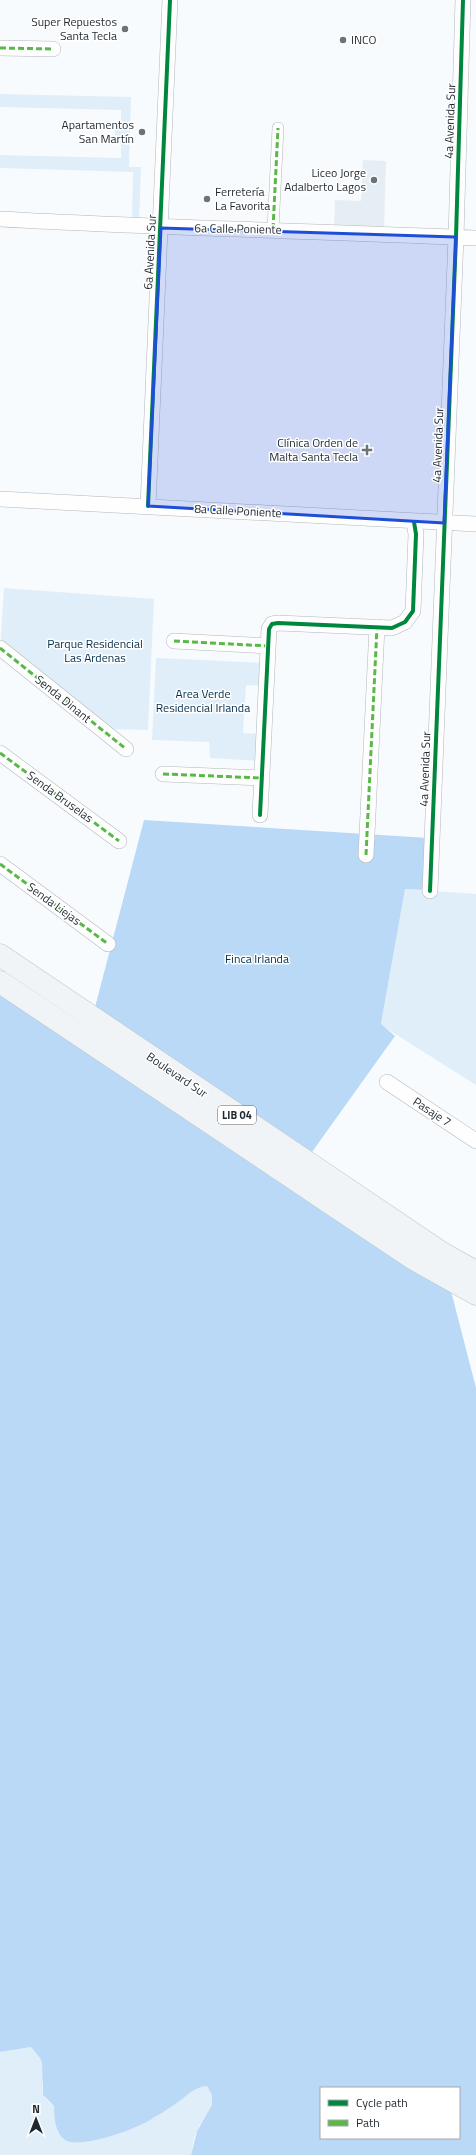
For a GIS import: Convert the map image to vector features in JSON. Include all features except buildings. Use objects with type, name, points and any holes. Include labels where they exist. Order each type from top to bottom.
[{"type":"highway","name":"Boulevard Sur","points":[[0,955],[442,1253],[476,1272]]},
{"type":"highway","name":"Boulevard Sur","points":[[0,982],[414,1259],[476,1294]]},
{"type":"street","name":"6a Avenida Sur","points":[[148,506],[170,0]]},
{"type":"street","name":"4a Avenida Sur","points":[[430,891],[456,237],[463,0]]},
{"type":"street","points":[[0,48],[53,49]]},
{"type":"street","points":[[273,230],[278,128]]},
{"type":"street","name":"6a Calle Poniente","points":[[0,219],[161,228],[273,230],[476,238]]},
{"type":"street","name":"8a Calle Poniente","points":[[0,499],[148,506],[414,522],[476,524]]},
{"type":"street","points":[[260,815],[269,629],[272,624],[278,623],[377,628],[399,627],[410,617],[413,611],[416,534],[414,522]]},
{"type":"street","points":[[366,855],[377,628]]},
{"type":"street","points":[[174,641],[268,646]]},
{"type":"street","name":"Senda Dinant","points":[[0,648],[126,750]]},
{"type":"street","name":"Senda Bruselas","points":[[0,753],[120,841]]},
{"type":"street","points":[[163,774],[262,778]]},
{"type":"street","name":"Senda Liejas","points":[[0,864],[108,944]]},
{"type":"street","name":"Pasaje 7","points":[[387,1082],[476,1141]]},
{"type":"highlighted area","points":[[161,228],[456,237],[444,523],[148,506]]},
{"type":"shaded area","name":"Liceo Jorge Adalberto Lagos","points":[[363,160],[386,161],[384,229],[334,227],[335,200],[361,201]]},
{"type":"green space","points":[[0,94],[131,97],[129,167],[141,167],[139,222],[132,221],[133,172],[0,168],[0,155],[121,158],[121,144],[115,144],[115,124],[121,124],[121,110],[0,107]]},
{"type":"green space","name":"Parque Residencial Las Ardenas","points":[[4,588],[154,599],[148,730],[108,729],[0,650]]},
{"type":"green space","name":"Area Verde Residencial Irlanda","points":[[156,658],[265,663],[264,686],[246,685],[243,733],[261,734],[260,761],[210,758],[209,742],[152,740]]},
{"type":"green space","name":"Finca Irlanda","points":[[144,820],[429,838],[424,890],[405,889],[381,1024],[395,1036],[312,1152],[94,1011]]},
{"type":"green space","points":[[405,889],[476,894],[476,1085],[381,1025]]},
{"type":"green space","points":[[0,989],[259,1160],[322,1211],[451,1291],[476,1388],[476,2155],[191,2155],[197,2131],[212,2105],[212,2095],[207,2086],[197,2088],[166,2110],[136,2127],[96,2140],[73,2142],[65,2140],[57,2129],[54,2106],[43,2095],[42,2063],[31,2047],[0,2052]]},
{"type":"green space","points":[[31,2047],[41,2061],[43,2069],[42,2091],[48,2101],[54,2106],[57,2129],[65,2140],[73,2142],[96,2140],[136,2127],[166,2110],[197,2088],[207,2086],[212,2095],[212,2106],[199,2126],[194,2138],[191,2155],[0,2155],[0,2052]]},
{"type":"marked path","points":[[0,48],[53,49]]},
{"type":"marked path","points":[[273,229],[278,128]]},
{"type":"marked path","points":[[366,855],[377,627]]},
{"type":"marked path","points":[[174,641],[268,646]]},
{"type":"marked path","points":[[0,648],[126,749]]},
{"type":"marked path","points":[[0,753],[119,841]]},
{"type":"marked path","points":[[163,774],[262,778]]},
{"type":"marked path","points":[[0,864],[108,944]]},
{"type":"cycle path","points":[[148,506],[170,0]]},
{"type":"cycle path","points":[[430,891],[456,237],[463,0]]},
{"type":"cycle path","points":[[260,815],[269,629],[272,624],[278,623],[392,628],[405,622],[413,611],[416,534],[414,522]]},
{"type":"place","name":"Super Repuestos Santa Tecla","points":[[125,29]]},
{"type":"place","name":"INCO","points":[[343,40]]},
{"type":"place","name":"Apartamentos San Martín","points":[[142,132]]},
{"type":"place","name":"Liceo Jorge Adalberto Lagos","points":[[374,180]]},
{"type":"place","name":"Ferretería La Favorita","points":[[207,199]]},
{"type":"place","name":"Clínica Orden de Malta Santa Tecla","points":[[367,450]]}]
